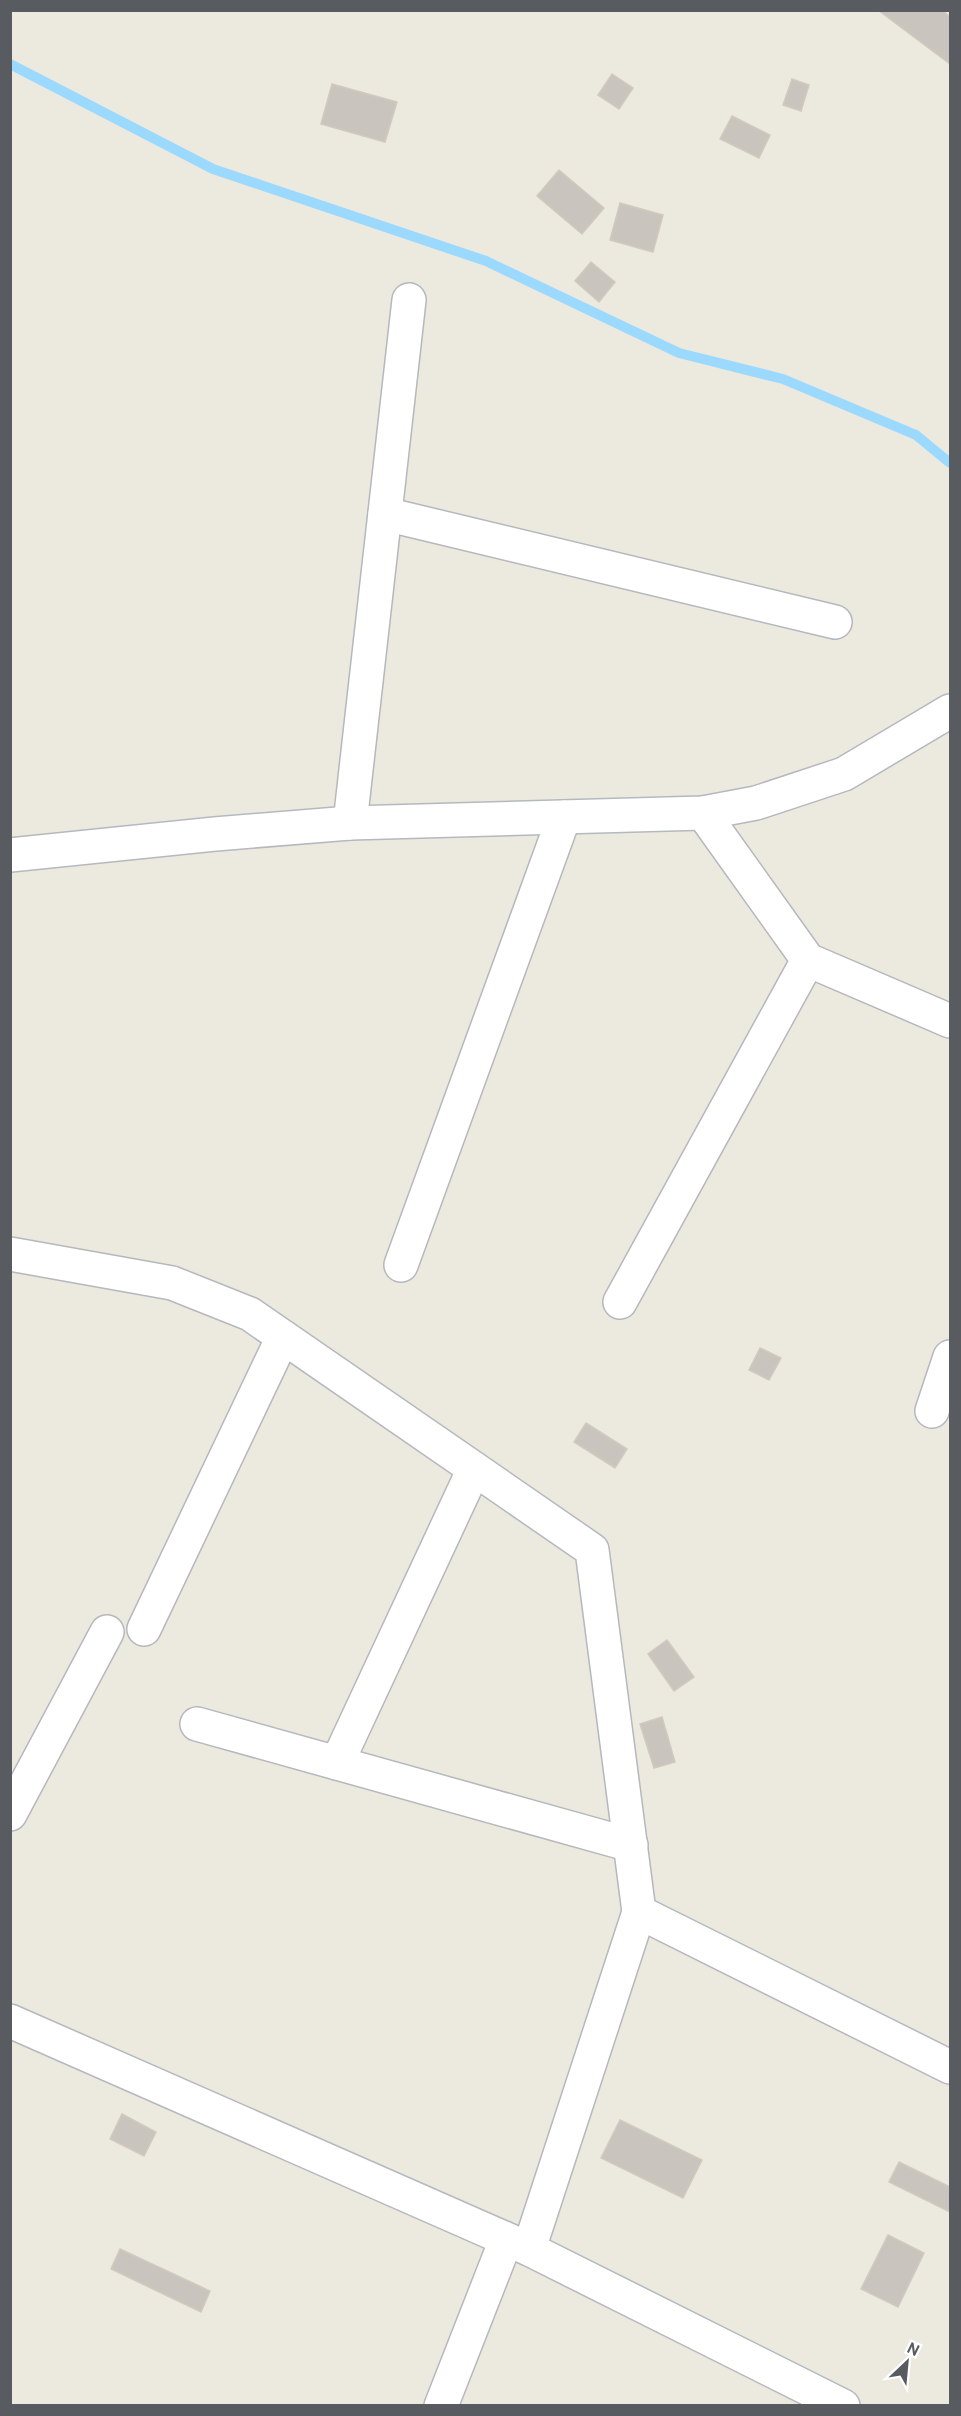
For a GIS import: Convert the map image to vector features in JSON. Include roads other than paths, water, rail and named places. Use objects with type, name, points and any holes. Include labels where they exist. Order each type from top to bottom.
[{"type":"street","points":[[350,823],[409,300]]},
{"type":"street","points":[[385,514],[835,622]]},
{"type":"street","points":[[10,855],[350,823],[703,813],[756,803],[844,774],[951,711]]},
{"type":"street","points":[[703,813],[808,960],[951,1021]]},
{"type":"street","points":[[400,1265],[564,817]]},
{"type":"street","points":[[620,1302],[808,960]]},
{"type":"street","points":[[10,1254],[172,1283],[250,1314],[592,1550],[639,1912],[518,2244],[441,2406]]},
{"type":"street","points":[[144,1629],[283,1337]]},
{"type":"street","points":[[932,1411],[951,1357]]},
{"type":"street","points":[[337,1763],[474,1469]]},
{"type":"street","points":[[10,1814],[107,1632]]},
{"type":"street","points":[[196,1724],[631,1845]]},
{"type":"street","points":[[639,1912],[951,2067]]},
{"type":"street","points":[[10,2021],[518,2244],[830,2403]]},
{"type":"waterway","points":[[10,64],[213,169],[486,261],[679,353],[783,379],[916,435],[950,463]]}]
